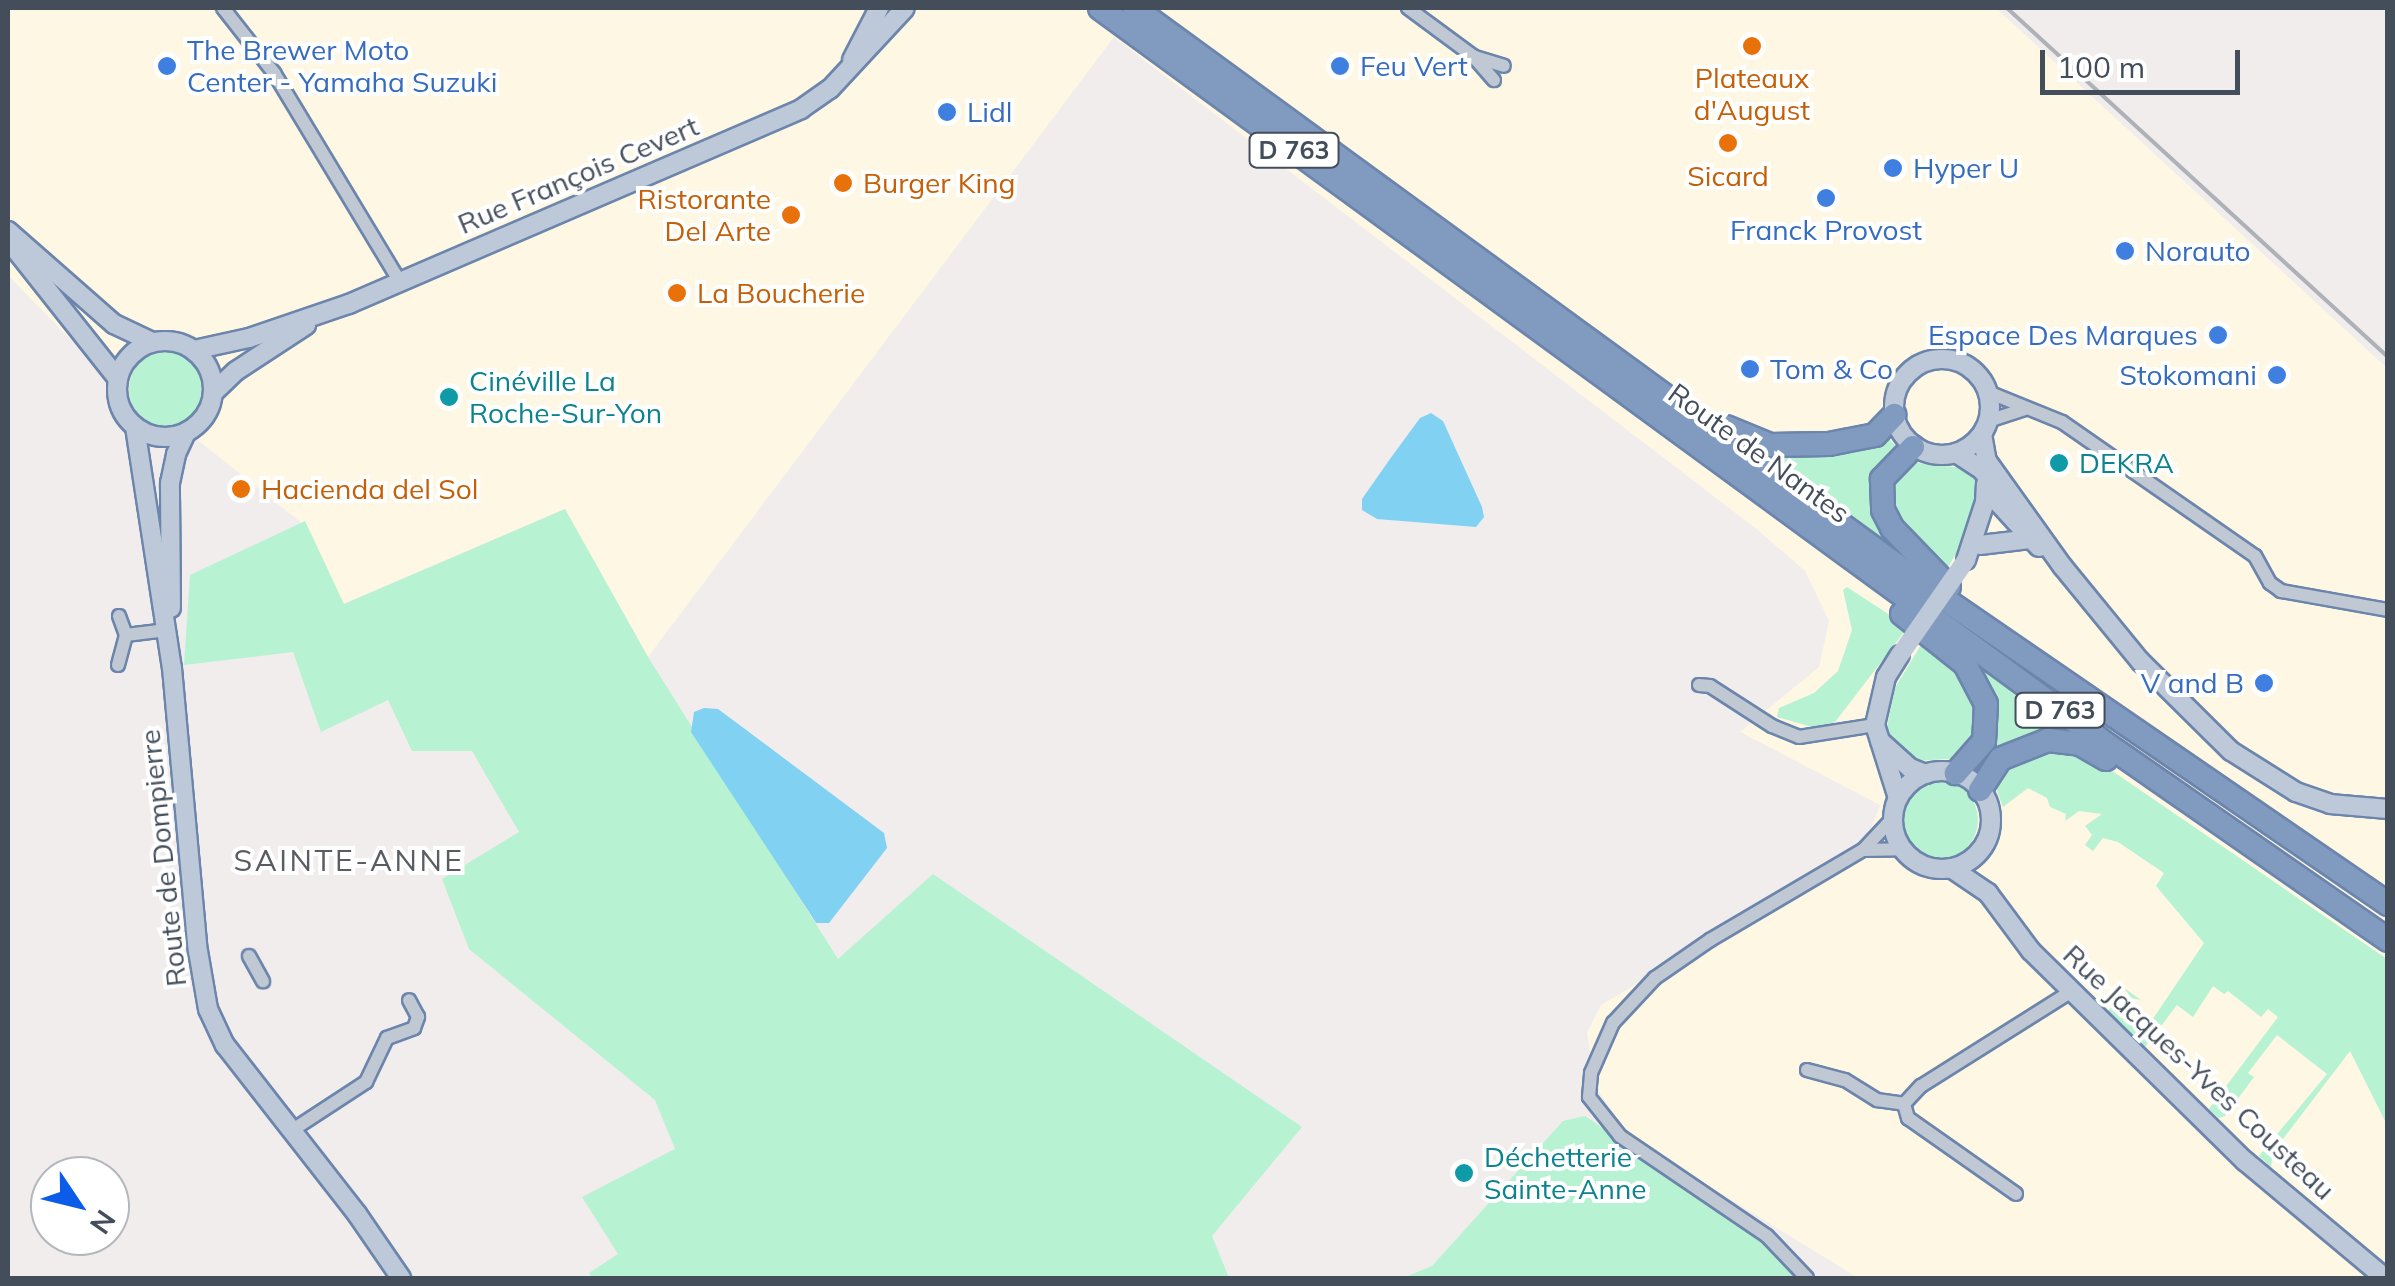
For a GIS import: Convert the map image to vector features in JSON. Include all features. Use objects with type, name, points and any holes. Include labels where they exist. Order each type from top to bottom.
[{"type":"highway","name":"Route de Nantes","points":[[1100,8],[2180,796],[2388,940]]},
{"type":"highway","name":"Route de Nantes","points":[[1134,8],[1971,617],[2388,904]]},
{"type":"highway","points":[[1648,384],[1683,396],[1741,436],[1770,445],[1856,442],[1875,435],[1894,415]]},
{"type":"highway","points":[[1692,442],[1720,481],[1966,664],[1982,693],[1988,724],[1976,754],[1956,773]]},
{"type":"highway","points":[[1913,446],[1882,479],[1883,510],[1892,528],[1928,570],[1962,598],[1971,617]]},
{"type":"highway","points":[[1980,790],[2000,760],[2023,746],[2048,740],[2080,744],[2154,793],[2180,796]]},
{"type":"street","points":[[223,8],[274,73],[400,280]]},
{"type":"street","name":"Rue François Cevert","points":[[848,70],[879,8]]},
{"type":"street","name":"Rue François Cevert","points":[[194,350],[229,344],[321,315],[800,109],[830,89],[905,8]]},
{"type":"street","points":[[1408,8],[1473,56],[1494,80]]},
{"type":"street","points":[[1473,56],[1504,66]]},
{"type":"street","points":[[8,232],[114,324],[152,342]]},
{"type":"street","points":[[8,242],[44,281],[118,379]]},
{"type":"street","name":"Rue François Cevert","points":[[214,392],[236,371],[321,315]]},
{"type":"street","points":[[166,340],[194,350],[212,376],[214,392],[206,416],[186,433],[160,437],[135,427],[120,406],[118,379],[130,356],[152,342],[166,340]]},
{"type":"street","points":[[2063,567],[2000,506],[1982,470],[1956,453],[1928,454],[1900,432],[1893,401],[1907,373],[1935,358],[1952,358],[1972,369],[1988,392],[2062,422],[2255,556],[2270,584],[2281,591],[2388,610]]},
{"type":"street","points":[[1988,392],[1986,461],[2063,567],[2140,661],[2231,752],[2296,792],[2330,804],[2388,809]]},
{"type":"street","points":[[1956,453],[1985,427],[2024,409]]},
{"type":"street","name":"Route de Dompierre","points":[[135,427],[172,668],[198,951],[208,1010],[225,1045],[401,1278]]},
{"type":"street","name":"Route de Dompierre","points":[[172,668],[170,483],[176,454],[186,433]]},
{"type":"street","points":[[1966,560],[1985,502],[1982,470]]},
{"type":"street","points":[[1808,1278],[1766,1236],[1620,1136],[1588,1097],[1592,1074],[1598,1051],[1614,1023],[1655,978],[1710,940],[1863,850],[1893,818],[1898,798],[1878,733],[1877,702],[1900,655],[1980,545],[2000,506],[2001,482]]},
{"type":"street","points":[[1980,545],[2030,539]]},
{"type":"street","points":[[118,665],[126,635],[119,616]]},
{"type":"street","points":[[126,635],[166,630]]},
{"type":"street","points":[[1699,684],[1710,686],[1763,720],[1799,737],[1878,733]]},
{"type":"street","points":[[1878,733],[1910,768],[1926,774],[1956,773],[1980,790],[1990,821],[1979,852],[1951,868],[1924,866],[1902,849],[1893,818]]},
{"type":"street","points":[[1898,798],[1926,774]]},
{"type":"street","points":[[1863,850],[1902,849]]},
{"type":"street","name":"Rue Jacques-Yves Cousteau","points":[[1979,852],[1988,893]]},
{"type":"street","name":"Rue Jacques-Yves Cousteau","points":[[1951,868],[1988,893],[2031,951],[2245,1161],[2385,1278]]},
{"type":"street","points":[[249,956],[262,980]]},
{"type":"street","points":[[1904,1104],[1921,1086],[2072,991]]},
{"type":"street","points":[[291,1131],[366,1082],[387,1038],[414,1028],[418,1016],[409,1000]]},
{"type":"street","points":[[1807,1070],[1845,1080],[1876,1100],[1904,1104]]},
{"type":"street","points":[[1904,1104],[1908,1118],[2016,1194]]},
{"type":"shaded area","points":[[8,8],[1996,8],[2387,368],[2387,1278],[1858,1278],[1631,1138],[1596,1088],[1587,1033],[1601,1005],[1863,850],[1880,805],[1740,732],[1819,667],[1829,621],[1805,571],[1759,531],[1114,37],[648,657],[565,509],[343,604],[308,528],[68,337],[8,275]]},
{"type":"green space","points":[[166,352],[180,354],[192,363],[201,375],[201,403],[192,415],[180,424],[166,426],[152,424],[140,415],[131,403],[129,389],[131,375],[140,363],[152,354]]},
{"type":"green space","points":[[1887,436],[1895,446],[1877,465],[1870,501],[1888,535],[1884,543],[1766,457],[1778,451]]},
{"type":"green space","points":[[1909,462],[1963,468],[1977,481],[1979,497],[1964,541],[1943,575],[1901,533],[1886,485]]},
{"type":"green space","points":[[565,509],[648,657],[838,959],[933,874],[1302,1127],[1212,1236],[1229,1278],[592,1278],[589,1273],[618,1254],[582,1197],[675,1149],[655,1100],[469,949],[442,879],[519,832],[472,751],[412,751],[388,700],[321,732],[293,652],[184,665],[190,575],[305,521],[344,604]]},
{"type":"green space","points":[[1847,587],[1908,627],[1835,722],[1816,728],[1777,717],[1779,708],[1814,693],[1838,671],[1852,630],[1843,590]]},
{"type":"green space","points":[[1925,638],[1968,676],[1981,728],[1963,758],[1916,761],[1893,742],[1887,727],[1895,688]]},
{"type":"green space","points":[[1949,638],[2055,718],[2073,737],[1984,771],[1976,764],[1991,735]]},
{"type":"green space","points":[[2054,746],[2102,764],[2387,959],[2387,1125],[2350,1051],[2273,1152],[2271,1167],[2259,1156],[2327,1074],[2277,1035],[2248,1073],[2254,1077],[2225,1116],[2219,1118],[2209,1109],[2278,1017],[2268,1009],[2261,1017],[2228,991],[2224,994],[2213,986],[2193,1017],[2177,1005],[2145,1047],[2108,1011],[2115,1003],[2122,1009],[2130,996],[2124,988],[2141,1000],[2131,998],[2123,1011],[2144,1032],[2204,943],[2156,886],[2164,873],[2118,842],[2103,838],[2093,851],[2085,845],[2092,835],[2085,826],[2102,814],[2079,811],[2065,821],[2066,814],[2050,807],[2047,798],[2028,788],[2003,807],[1997,791],[1999,779],[2012,763]]},
{"type":"green space","points":[[1938,780],[1953,783],[1966,792],[1975,805],[1975,835],[1966,848],[1953,857],[1938,860],[1923,857],[1910,848],[1901,835],[1898,820],[1901,805],[1910,792],[1923,783]]},
{"type":"green space","points":[[1585,1116],[1794,1260],[1800,1278],[1403,1278],[1432,1266],[1563,1121]]},
{"type":"water","points":[[1431,413],[1443,421],[1482,507],[1484,517],[1476,527],[1377,519],[1362,510],[1362,499],[1390,459],[1420,418]]},
{"type":"water","points":[[718,709],[884,833],[887,848],[829,923],[816,923],[691,732],[694,712]]},
{"type":"railway","points":[[2007,8],[2388,357]]},
{"type":"place","name":"Plateaux d'August","points":[[1752,46]]},
{"type":"place","name":"The Brewer Moto Center - Yamaha Suzuki","points":[[167,66]]},
{"type":"place","name":"Feu Vert","points":[[1340,66]]},
{"type":"place","name":"Lidl","points":[[947,112]]},
{"type":"place","name":"Sicard","points":[[1728,143]]},
{"type":"place","name":"Hyper U","points":[[1893,168]]},
{"type":"place","name":"Burger King","points":[[843,183]]},
{"type":"place","name":"Franck Provost","points":[[1826,198]]},
{"type":"place","name":"Ristorante Del Arte","points":[[791,215]]},
{"type":"place","name":"Norauto","points":[[2125,251]]},
{"type":"place","name":"La Boucherie","points":[[677,293]]},
{"type":"place","name":"Espace Des Marques","points":[[2218,335]]},
{"type":"place","name":"Tom & Co","points":[[1750,369]]},
{"type":"place","name":"Stokomani","points":[[2277,375]]},
{"type":"place","name":"Cinéville La Roche-Sur-Yon","points":[[449,397]]},
{"type":"place","name":"DEKRA","points":[[2059,463]]},
{"type":"place","name":"Hacienda del Sol","points":[[241,489]]},
{"type":"place","name":"V and B","points":[[2264,683]]},
{"type":"place","name":"Déchetterie Sainte-Anne","points":[[1464,1173]]},
{"type":"district","name":"SAINTE-ANNE","points":[[349,860]]}]
